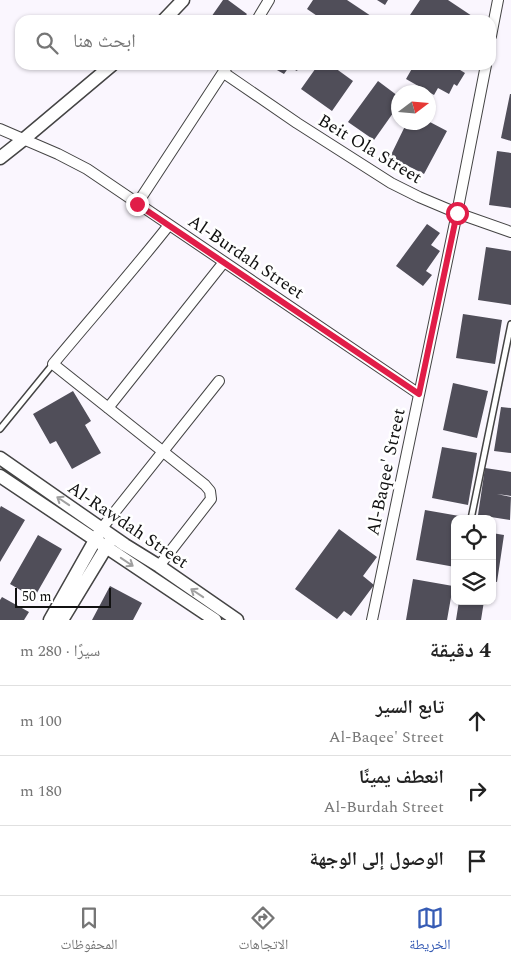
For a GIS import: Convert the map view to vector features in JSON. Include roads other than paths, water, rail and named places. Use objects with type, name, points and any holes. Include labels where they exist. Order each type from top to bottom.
[{"type":"street","points":[[169,15],[183,0]]},
{"type":"street","points":[[260,15],[269,0]]},
{"type":"street","points":[[495,15],[498,0]]},
{"type":"street","points":[[0,158],[106,70]]},
{"type":"street","points":[[137,204],[225,70]]},
{"type":"street","name":"Beit Ola Street","points":[[227,70],[297,123],[392,183],[457,213],[511,232]]},
{"type":"street","name":"Al-Baqee' Street","points":[[372,620],[485,70]]},
{"type":"street","name":"Al-Burdah Street","points":[[0,129],[73,161],[110,184],[419,394]]},
{"type":"street","points":[[159,566],[211,499],[210,491],[205,485],[53,364],[169,225]]},
{"type":"street","points":[[108,408],[224,262]]},
{"type":"street","points":[[50,620],[102,528],[219,381]]},
{"type":"street","name":"Al-Rawdah Street","points":[[0,458],[102,528],[109,542],[215,620]]},
{"type":"street","name":"Al-Rawdah Street","points":[[0,476],[94,540],[109,542],[159,566],[237,620]]},
{"type":"street","points":[[62,620],[109,542]]},
{"type":"lane","points":[[472,515],[511,324]]},
{"type":"lane","points":[[0,429],[53,364]]}]
